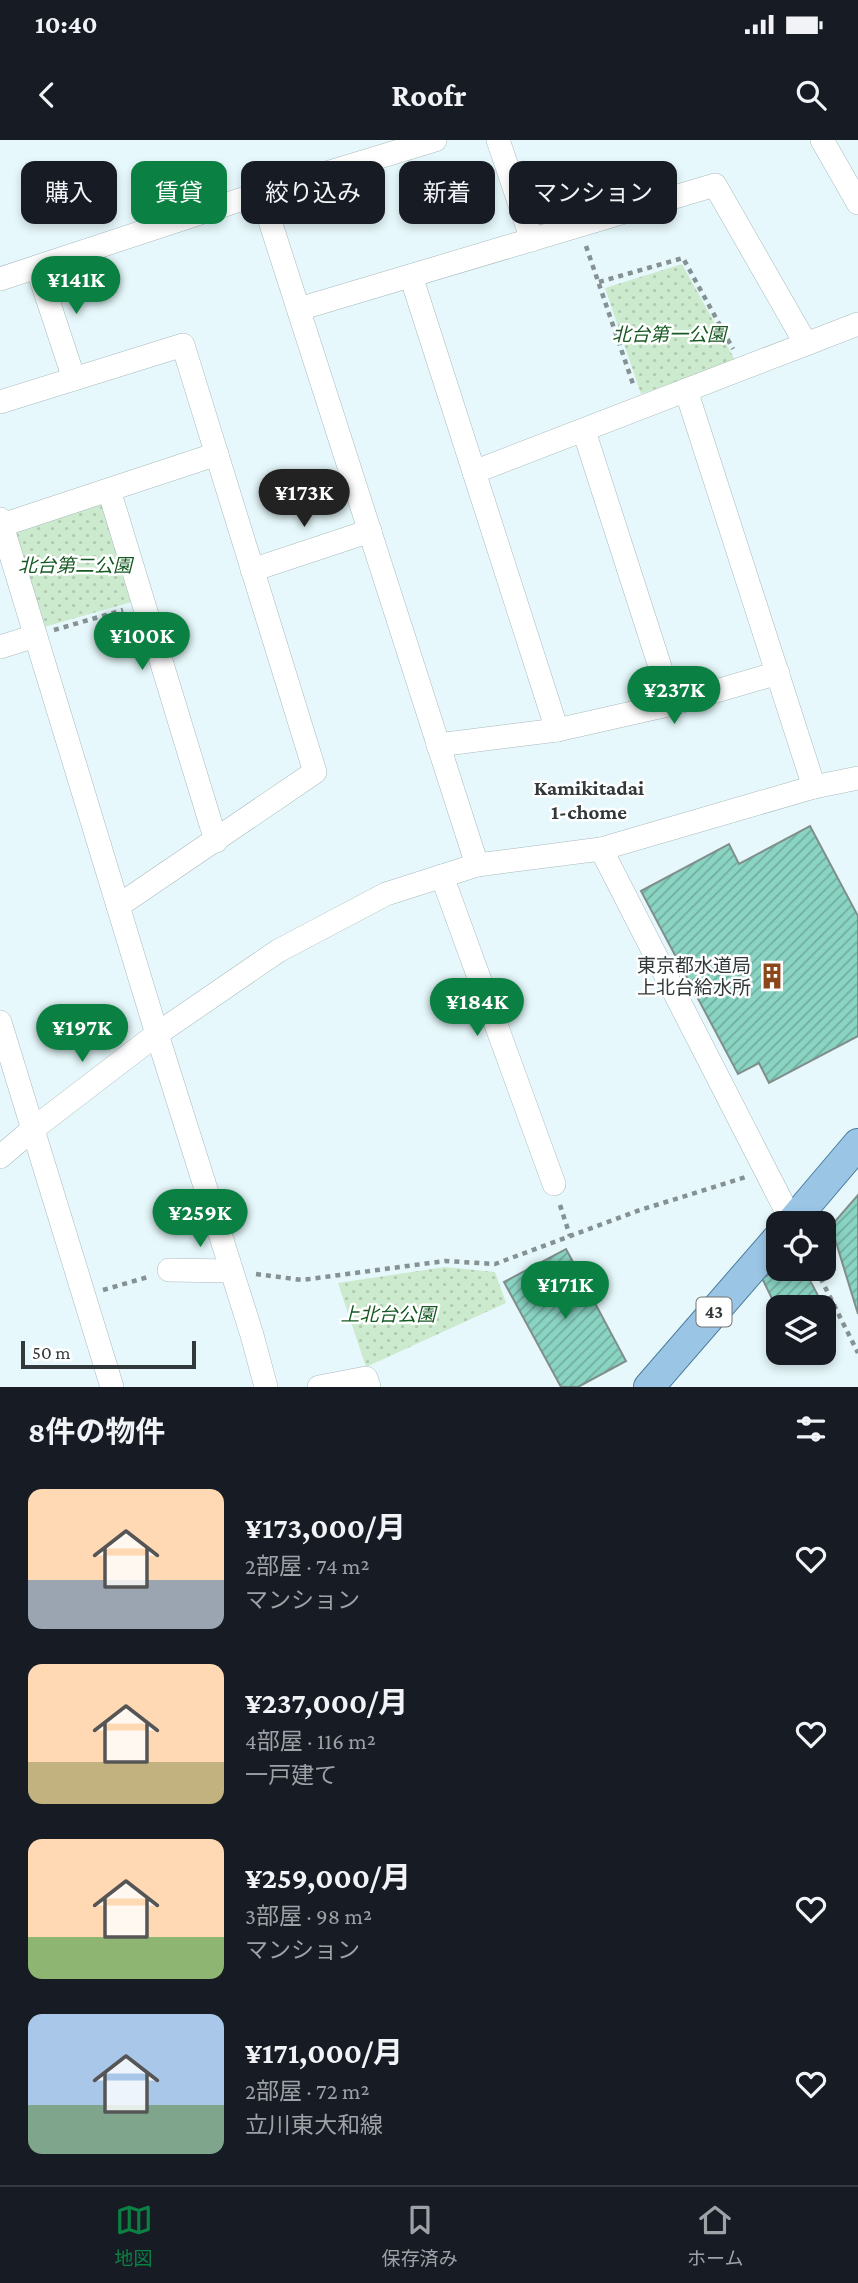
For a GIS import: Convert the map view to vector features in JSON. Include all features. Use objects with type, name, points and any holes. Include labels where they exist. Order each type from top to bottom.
[{"type":"main road","name":"43","points":[[801,1211],[858,1144]]},
{"type":"main road","name":"43","points":[[649,1387],[766,1252]]},
{"type":"street","points":[[366,161],[435,140]]},
{"type":"street","points":[[498,140],[532,240]]},
{"type":"street","points":[[822,140],[857,199]]},
{"type":"street","points":[[299,309],[715,185],[806,344]]},
{"type":"street","points":[[0,279],[241,200]]},
{"type":"street","points":[[271,224],[477,865]]},
{"type":"street","points":[[37,267],[74,379]]},
{"type":"street","points":[[411,276],[557,730]]},
{"type":"street","points":[[474,472],[858,324]]},
{"type":"street","points":[[0,402],[183,345],[315,772],[118,906]]},
{"type":"street","points":[[687,390],[814,787]]},
{"type":"street","points":[[584,431],[672,704]]},
{"type":"street","points":[[217,454],[1,522],[266,1387]]},
{"type":"street","points":[[109,490],[216,841]]},
{"type":"street","points":[[253,570],[370,531]]},
{"type":"street","points":[[0,647],[35,635]]},
{"type":"street","points":[[438,745],[557,730],[672,704],[778,673]]},
{"type":"street","points":[[0,1157],[157,1034],[278,951],[386,894],[477,865],[601,849],[814,787],[858,778]]},
{"type":"street","points":[[601,849],[766,1171],[781,1211]]},
{"type":"street","points":[[442,876],[554,1184]]},
{"type":"street","points":[[0,1022],[112,1387]]},
{"type":"street","points":[[169,1270],[231,1271]]},
{"type":"street","points":[[319,1387],[366,1378],[369,1387]]},
{"type":"path","points":[[579,226],[641,408]]},
{"type":"path","points":[[599,282],[684,257],[744,368]]},
{"type":"path","points":[[35,635],[144,604]]},
{"type":"path","points":[[231,1271],[302,1280],[446,1261],[495,1264],[637,1211],[766,1171]]},
{"type":"path","points":[[554,1184],[570,1236]]},
{"type":"path","points":[[84,1296],[169,1270]]},
{"type":"path","points":[[822,1281],[858,1353]]},
{"type":"green space","name":"北台第一公園","points":[[682,264],[735,360],[641,394],[605,288]]},
{"type":"green space","name":"北台第二公園","points":[[105,501],[135,601],[44,627],[14,528]]},
{"type":"green space","name":"上北台公園","points":[[445,1267],[495,1272],[506,1303],[366,1367],[338,1283]]},
{"type":"building","name":"東京都水道局 上北台給水所","points":[[810,826],[858,916],[858,1036],[769,1083],[759,1063],[738,1074],[641,891],[729,844],[739,864]]},
{"type":"building","points":[[858,1195],[858,1314],[836,1242],[836,1220]]},
{"type":"building","points":[[566,1249],[626,1361],[578,1387],[561,1387],[504,1282]]},
{"type":"building","points":[[766,1276],[766,1281],[810,1281],[818,1295],[770,1295],[762,1278]]},
{"type":"place","name":"東京都水道局 上北台給水所","points":[[772,976]]},
{"type":"district","name":"Kamikitadai 1-chome","points":[[589,800]]}]
